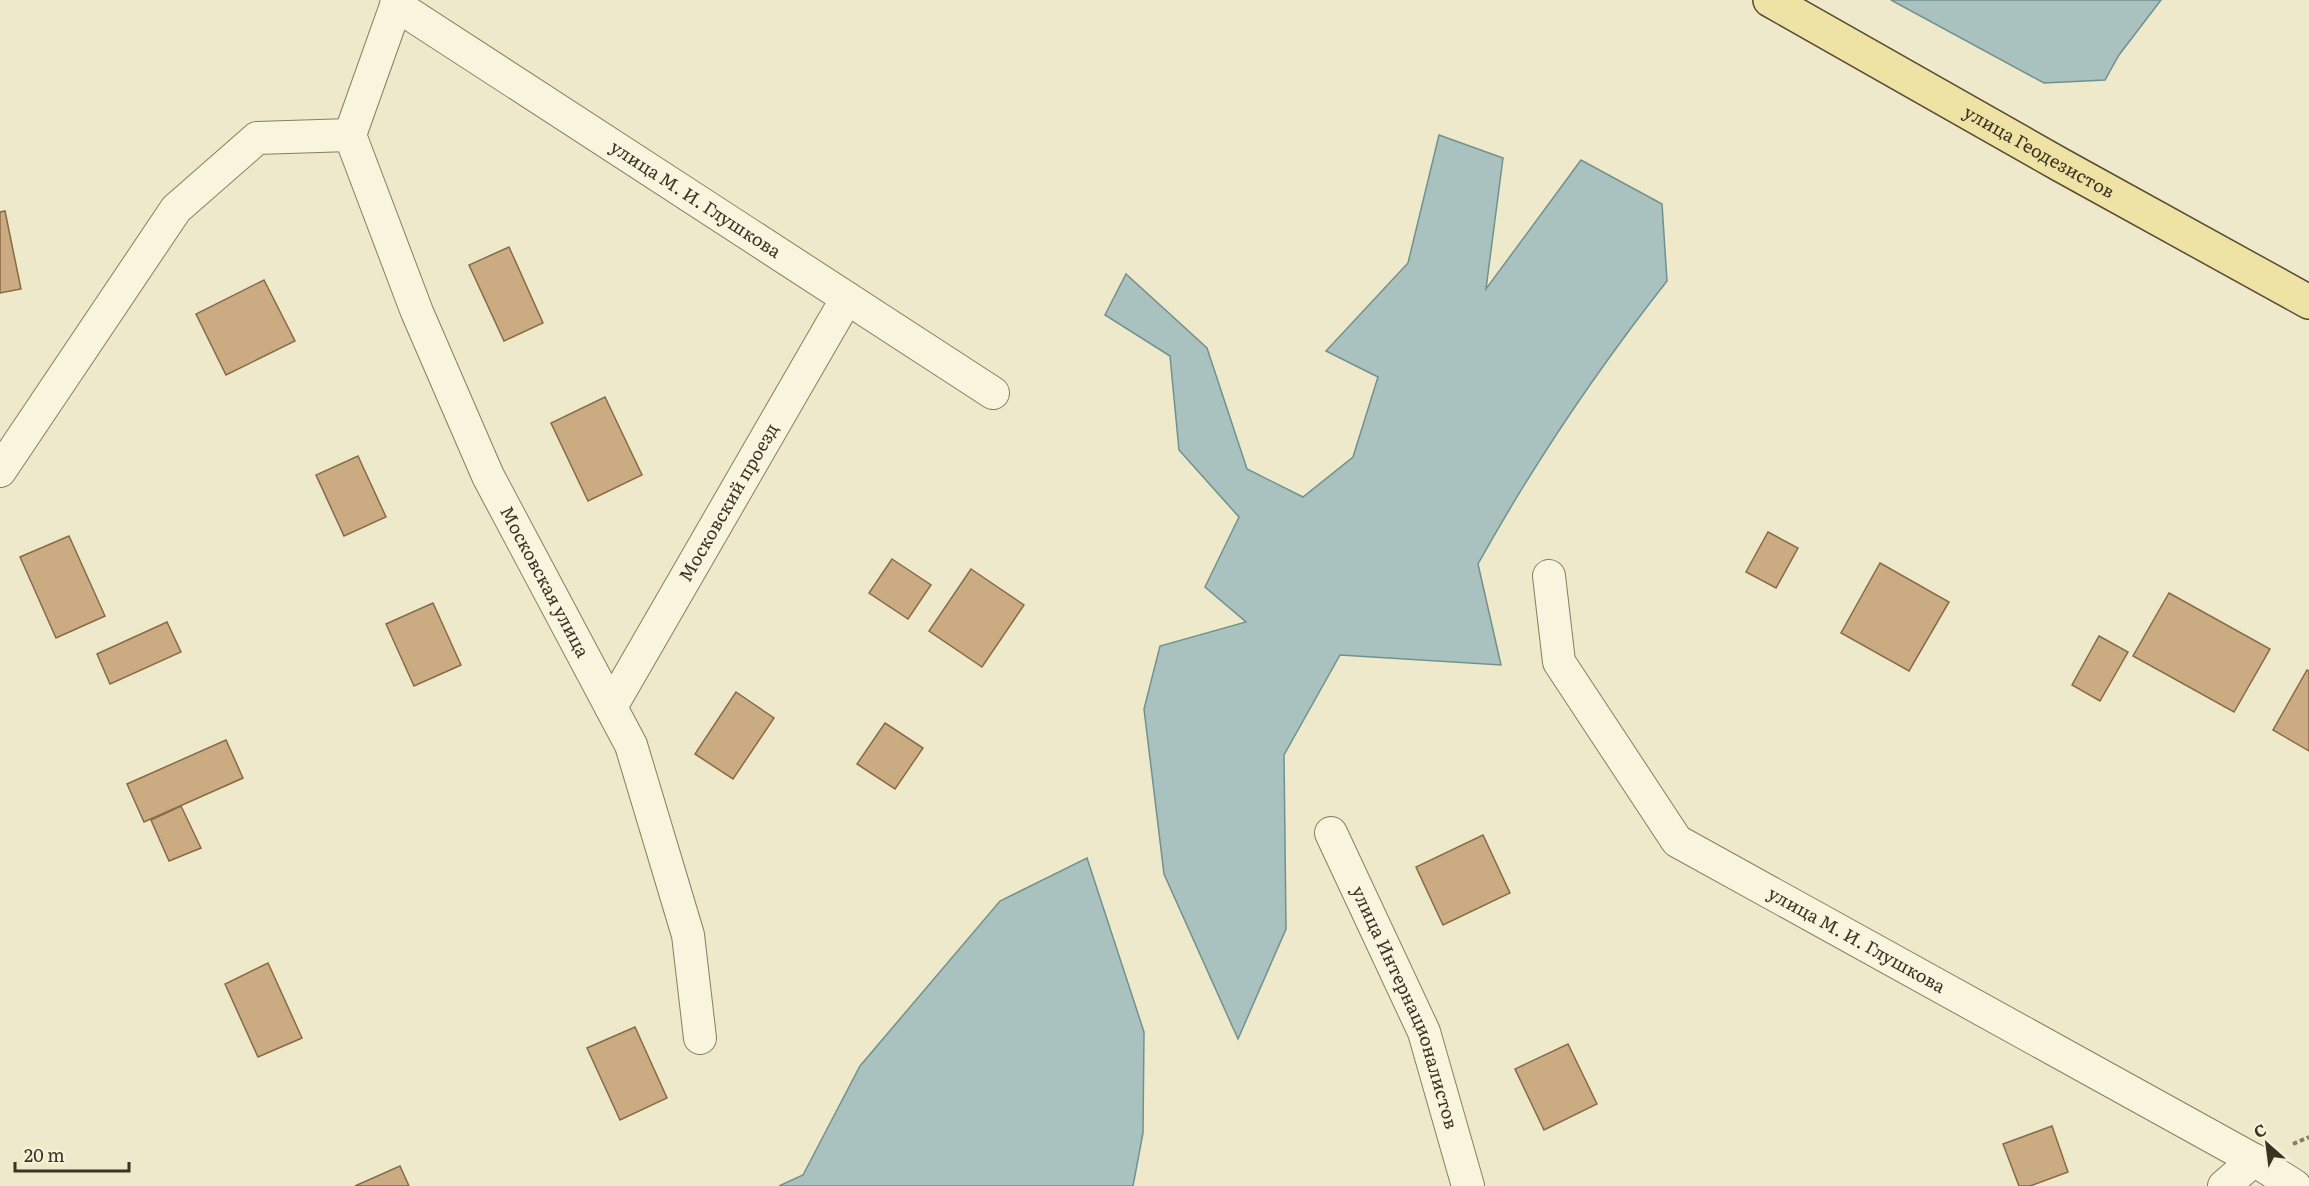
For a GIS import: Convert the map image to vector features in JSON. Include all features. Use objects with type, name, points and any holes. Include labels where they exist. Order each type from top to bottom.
[{"type":"main road","name":"улица Геодезистов","points":[[1770,0],[2059,164],[2309,302]]},
{"type":"street","points":[[0,471],[176,209],[257,138],[350,135],[397,3]]},
{"type":"street","name":"улица М. И. Глушкова","points":[[397,3],[993,393]]},
{"type":"street","name":"Московская улица","points":[[350,135],[417,312],[488,476],[631,745],[688,935],[700,1038]]},
{"type":"street","name":"Московский проезд","points":[[611,707],[847,298]]},
{"type":"street","name":"улица М. И. Глушкова","points":[[1549,576],[1559,662],[1677,841],[2254,1160],[2295,1186]]},
{"type":"street","name":"улица Интернационалистов","points":[[1331,833],[1424,1032],[1468,1186]]},
{"type":"street","points":[[2224,1186],[2254,1160]]},
{"type":"water","points":[[1891,0],[2161,0],[2119,55],[2105,80],[2044,83]]},
{"type":"water","points":[[1439,135],[1503,158],[1486,289],[1581,160],[1662,204],[1667,281],[1567,419],[1478,564],[1501,665],[1340,655],[1284,755],[1286,929],[1238,1039],[1164,874],[1144,709],[1160,646],[1246,622],[1205,587],[1239,517],[1179,450],[1170,356],[1105,315],[1126,274],[1207,348],[1247,469],[1303,497],[1353,457],[1378,377],[1326,351],[1408,263]]},
{"type":"water","points":[[1087,858],[1144,1032],[1143,1133],[1133,1186],[779,1186],[803,1175],[860,1066],[1000,901]]},
{"type":"building","points":[[5,211],[21,289],[0,293],[0,212]]},
{"type":"building","points":[[509,247],[543,323],[504,341],[469,265]]},
{"type":"building","points":[[264,280],[295,341],[226,375],[196,314]]},
{"type":"building","points":[[605,397],[642,475],[588,501],[551,423]]},
{"type":"building","points":[[358,456],[386,517],[344,536],[316,475]]},
{"type":"building","points":[[1768,532],[1798,548],[1776,588],[1746,572]]},
{"type":"building","points":[[69,536],[105,616],[56,638],[20,557]]},
{"type":"building","points":[[892,559],[931,585],[908,619],[869,593]]},
{"type":"building","points":[[1880,563],[1949,602],[1909,671],[1841,633]]},
{"type":"building","points":[[971,569],[1024,605],[982,667],[929,631]]},
{"type":"building","points":[[2169,593],[2270,649],[2234,712],[2133,656]]},
{"type":"building","points":[[433,603],[461,665],[414,686],[386,624]]},
{"type":"building","points":[[167,622],[181,652],[110,684],[97,654]]},
{"type":"building","points":[[2099,636],[2128,652],[2100,701],[2072,685]]},
{"type":"building","points":[[2307,670],[2309,671],[2309,751],[2273,730]]},
{"type":"building","points":[[736,692],[774,718],[733,779],[695,754]]},
{"type":"building","points":[[885,723],[923,748],[895,789],[857,764]]},
{"type":"building","points":[[226,740],[243,778],[144,822],[127,784]]},
{"type":"building","points":[[181,806],[201,848],[169,861],[151,820]]},
{"type":"building","points":[[1483,835],[1510,893],[1443,925],[1416,867]]},
{"type":"building","points":[[268,963],[302,1038],[258,1057],[225,984]]},
{"type":"building","points":[[635,1027],[667,1098],[620,1120],[587,1048]]},
{"type":"building","points":[[1568,1044],[1597,1104],[1544,1130],[1515,1069]]},
{"type":"building","points":[[2052,1126],[2068,1172],[2030,1186],[2019,1186],[2003,1144]]},
{"type":"building","points":[[400,1166],[409,1186],[355,1186]]}]
